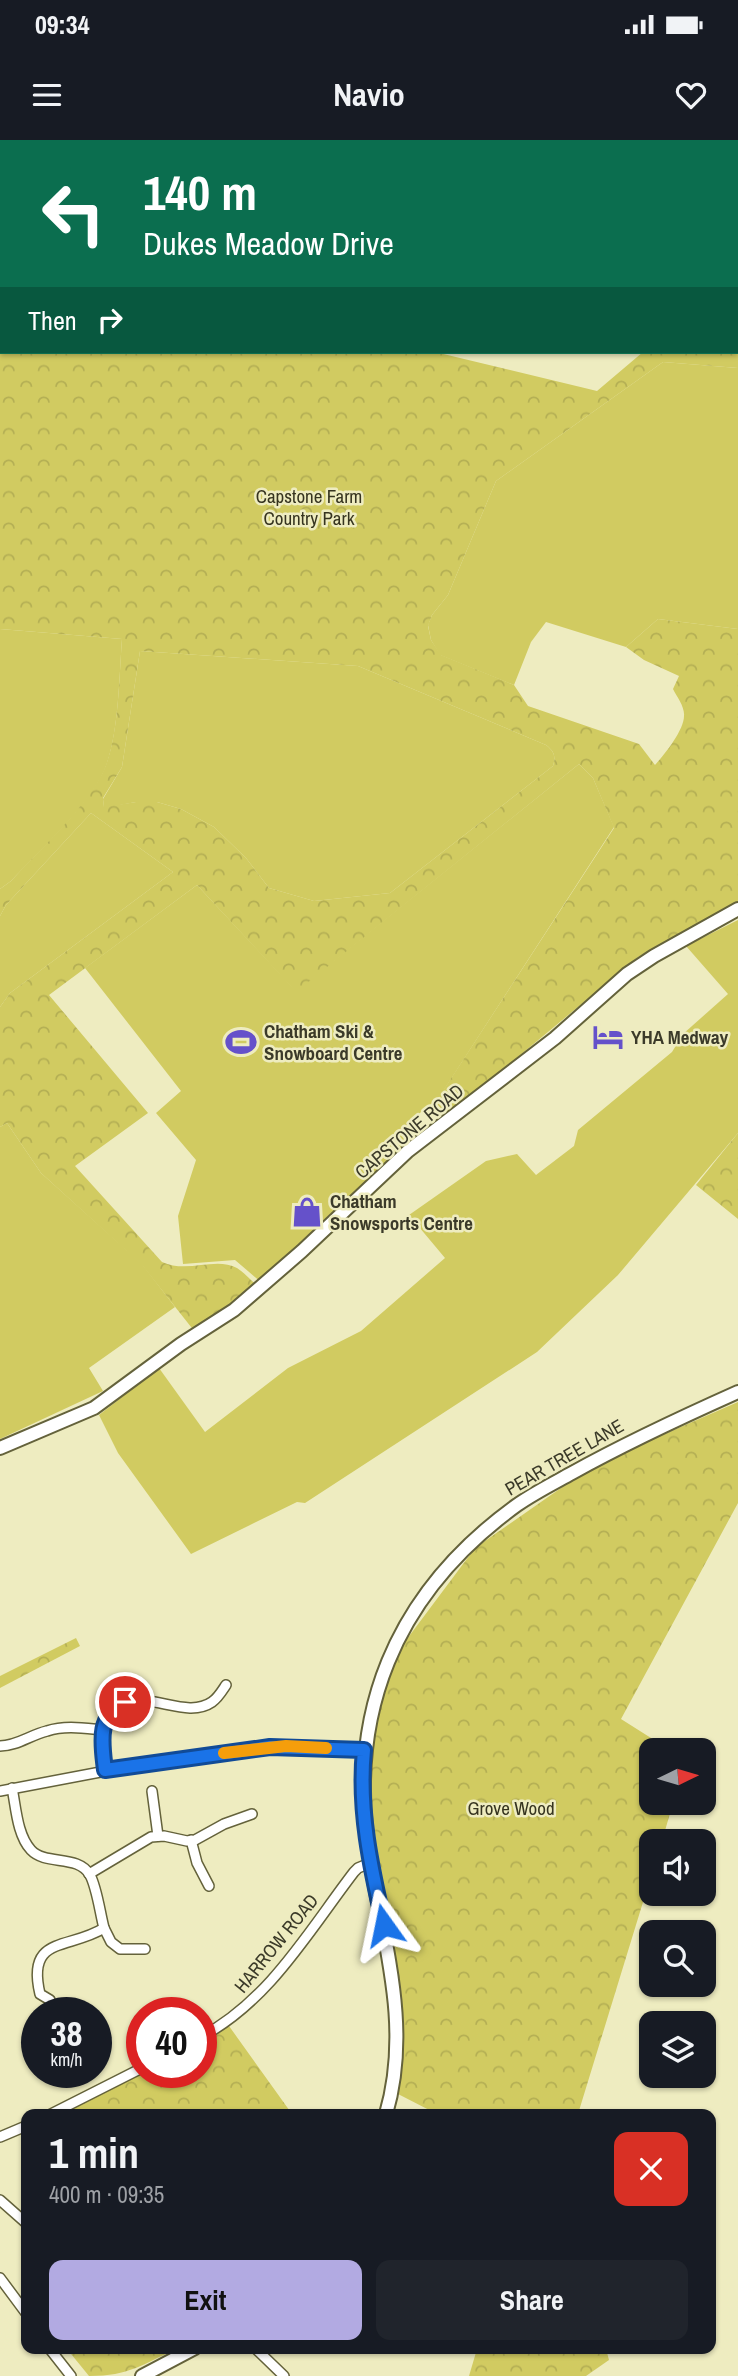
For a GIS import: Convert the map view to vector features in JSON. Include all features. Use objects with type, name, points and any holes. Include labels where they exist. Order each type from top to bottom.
[{"type":"street","name":"CAPSTONE ROAD","points":[[0,1448],[94,1408],[181,1344],[233,1310],[302,1251],[408,1152],[555,1038],[627,974],[738,909]]},
{"type":"street","name":"PEAR TREE LANE","points":[[387,2109],[396,2063],[396,2007],[388,1950],[370,1863],[363,1805],[364,1750],[378,1687],[400,1636],[410,1617],[436,1582],[478,1536],[519,1504],[618,1447],[738,1392]]},
{"type":"street","points":[[105,1770],[102,1730],[111,1712],[125,1702],[203,1706],[214,1701],[226,1685]]},
{"type":"street","points":[[0,1746],[15,1744],[60,1728],[102,1730]]},
{"type":"street","points":[[0,1791],[105,1770],[270,1747],[364,1750]]},
{"type":"street","points":[[12,1788],[21,1830],[32,1851],[44,1857],[75,1864],[89,1874],[104,1928],[111,1942],[120,1950],[145,1949]]},
{"type":"street","points":[[152,1791],[158,1836]]},
{"type":"street","points":[[89,1874],[137,1843],[158,1836],[191,1840],[252,1814]]},
{"type":"street","points":[[191,1840],[200,1870],[209,1886]]},
{"type":"street","name":"HARROW ROAD","points":[[217,2028],[230,2021],[263,1992],[354,1872],[370,1863]]},
{"type":"street","points":[[45,1997],[40,1994],[36,1979],[37,1965],[42,1955],[104,1928]]},
{"type":"street","points":[[61,2109],[126,2076]]},
{"type":"street","points":[[0,2137],[21,2128]]},
{"type":"street","points":[[0,2200],[21,2219]]},
{"type":"street","points":[[0,2278],[21,2306]]},
{"type":"street","points":[[54,2354],[71,2376]]},
{"type":"street","points":[[149,2374],[184,2354]]},
{"type":"street","points":[[261,2354],[284,2376]]},
{"type":"green space","name":"Capstone Farm Country Park","points":[[0,354],[443,354],[597,391],[641,354],[738,354],[738,368],[663,362],[496,481],[448,595],[432,615],[428,626],[431,640],[441,655],[514,685],[528,706],[639,744],[655,765],[673,742],[683,722],[683,709],[673,689],[679,676],[644,660],[626,647],[658,619],[738,629],[738,901],[638,957],[447,1116],[435,1103],[614,828],[593,778],[579,764],[296,992],[197,885],[49,995],[148,1113],[75,1166],[162,1262],[182,1266],[229,1265],[240,1270],[258,1286],[195,1332],[142,1265],[41,1173],[7,1123],[0,1127],[0,1007],[10,993],[173,872],[91,813],[6,905],[0,916],[0,889],[11,881],[72,816],[93,789],[108,761],[115,727],[122,639],[0,629]],"holes":[[[140,651],[358,666],[546,745],[554,754],[553,766],[390,893],[314,901],[269,888],[246,858],[214,827],[181,809],[157,802],[104,807],[103,798],[122,767]]]},
{"type":"green space","points":[[663,362],[738,368],[738,629],[658,619],[626,647],[546,622],[531,642],[514,685],[440,655],[431,640],[428,625],[432,615],[448,595],[496,481]]},
{"type":"green space","points":[[0,629],[122,639],[113,741],[104,771],[74,814],[11,881],[0,889]]},
{"type":"green space","points":[[140,651],[358,666],[546,745],[554,754],[553,766],[390,893],[314,901],[269,888],[246,858],[214,827],[181,809],[157,802],[136,802],[104,808],[103,799],[122,767]]},
{"type":"green space","points":[[579,764],[593,778],[614,827],[438,1099],[412,1119],[422,1130],[262,1283],[235,1260],[183,1264],[178,1216],[196,1160],[156,1113],[181,1091],[85,968],[197,885],[296,991]]},
{"type":"green space","points":[[91,813],[173,872],[10,993],[0,1007],[0,916],[6,905]]},
{"type":"green space","points":[[738,920],[738,1133],[618,1275],[537,1352],[305,1503],[297,1502],[191,1554],[118,1453],[99,1415],[159,1368],[205,1432],[288,1368],[361,1331],[445,1258],[409,1215],[486,1161],[517,1154],[536,1175],[574,1146],[578,1130],[672,1052],[683,1034],[728,994],[686,946]]},
{"type":"green space","points":[[7,1123],[41,1173],[142,1264],[175,1307],[89,1368],[103,1391],[0,1439],[0,1127]]},
{"type":"green space","points":[[738,1133],[738,1219],[696,1185]]},
{"type":"green space","name":"Grove Wood","points":[[738,1402],[738,1503],[621,1719],[651,1738],[639,1738],[639,1815],[670,1815],[665,1829],[639,1829],[639,1906],[642,1906],[580,2109],[427,2109],[398,2094],[402,2046],[370,1819],[368,1772],[377,1707],[401,1647],[475,1548],[571,1481],[628,1450]]},
{"type":"green space","points":[[76,1638],[80,1646],[0,1688],[0,1676]]},
{"type":"green space","points":[[229,2026],[288,2109],[69,2109],[126,2080],[126,2088],[217,2088],[217,2032]]},
{"type":"green space","points":[[71,2354],[166,2354],[126,2371],[89,2376]]},
{"type":"green space","points":[[476,2354],[607,2354],[609,2360],[586,2376],[469,2376]]},
{"type":"slow traffic","points":[[224,1753],[263,1747],[326,1748]]},
{"type":"place","name":"YHA Medway","points":[[608,1037]]},
{"type":"place","name":"Chatham Ski & Snowboard Centre","points":[[241,1042]]},
{"type":"place","name":"Chatham Snowsports Centre","points":[[307,1212]]},
{"type":"route","points":[[125,1702],[111,1712],[102,1730],[105,1770],[270,1747],[364,1750],[365,1822],[370,1863],[384,1925]]}]
